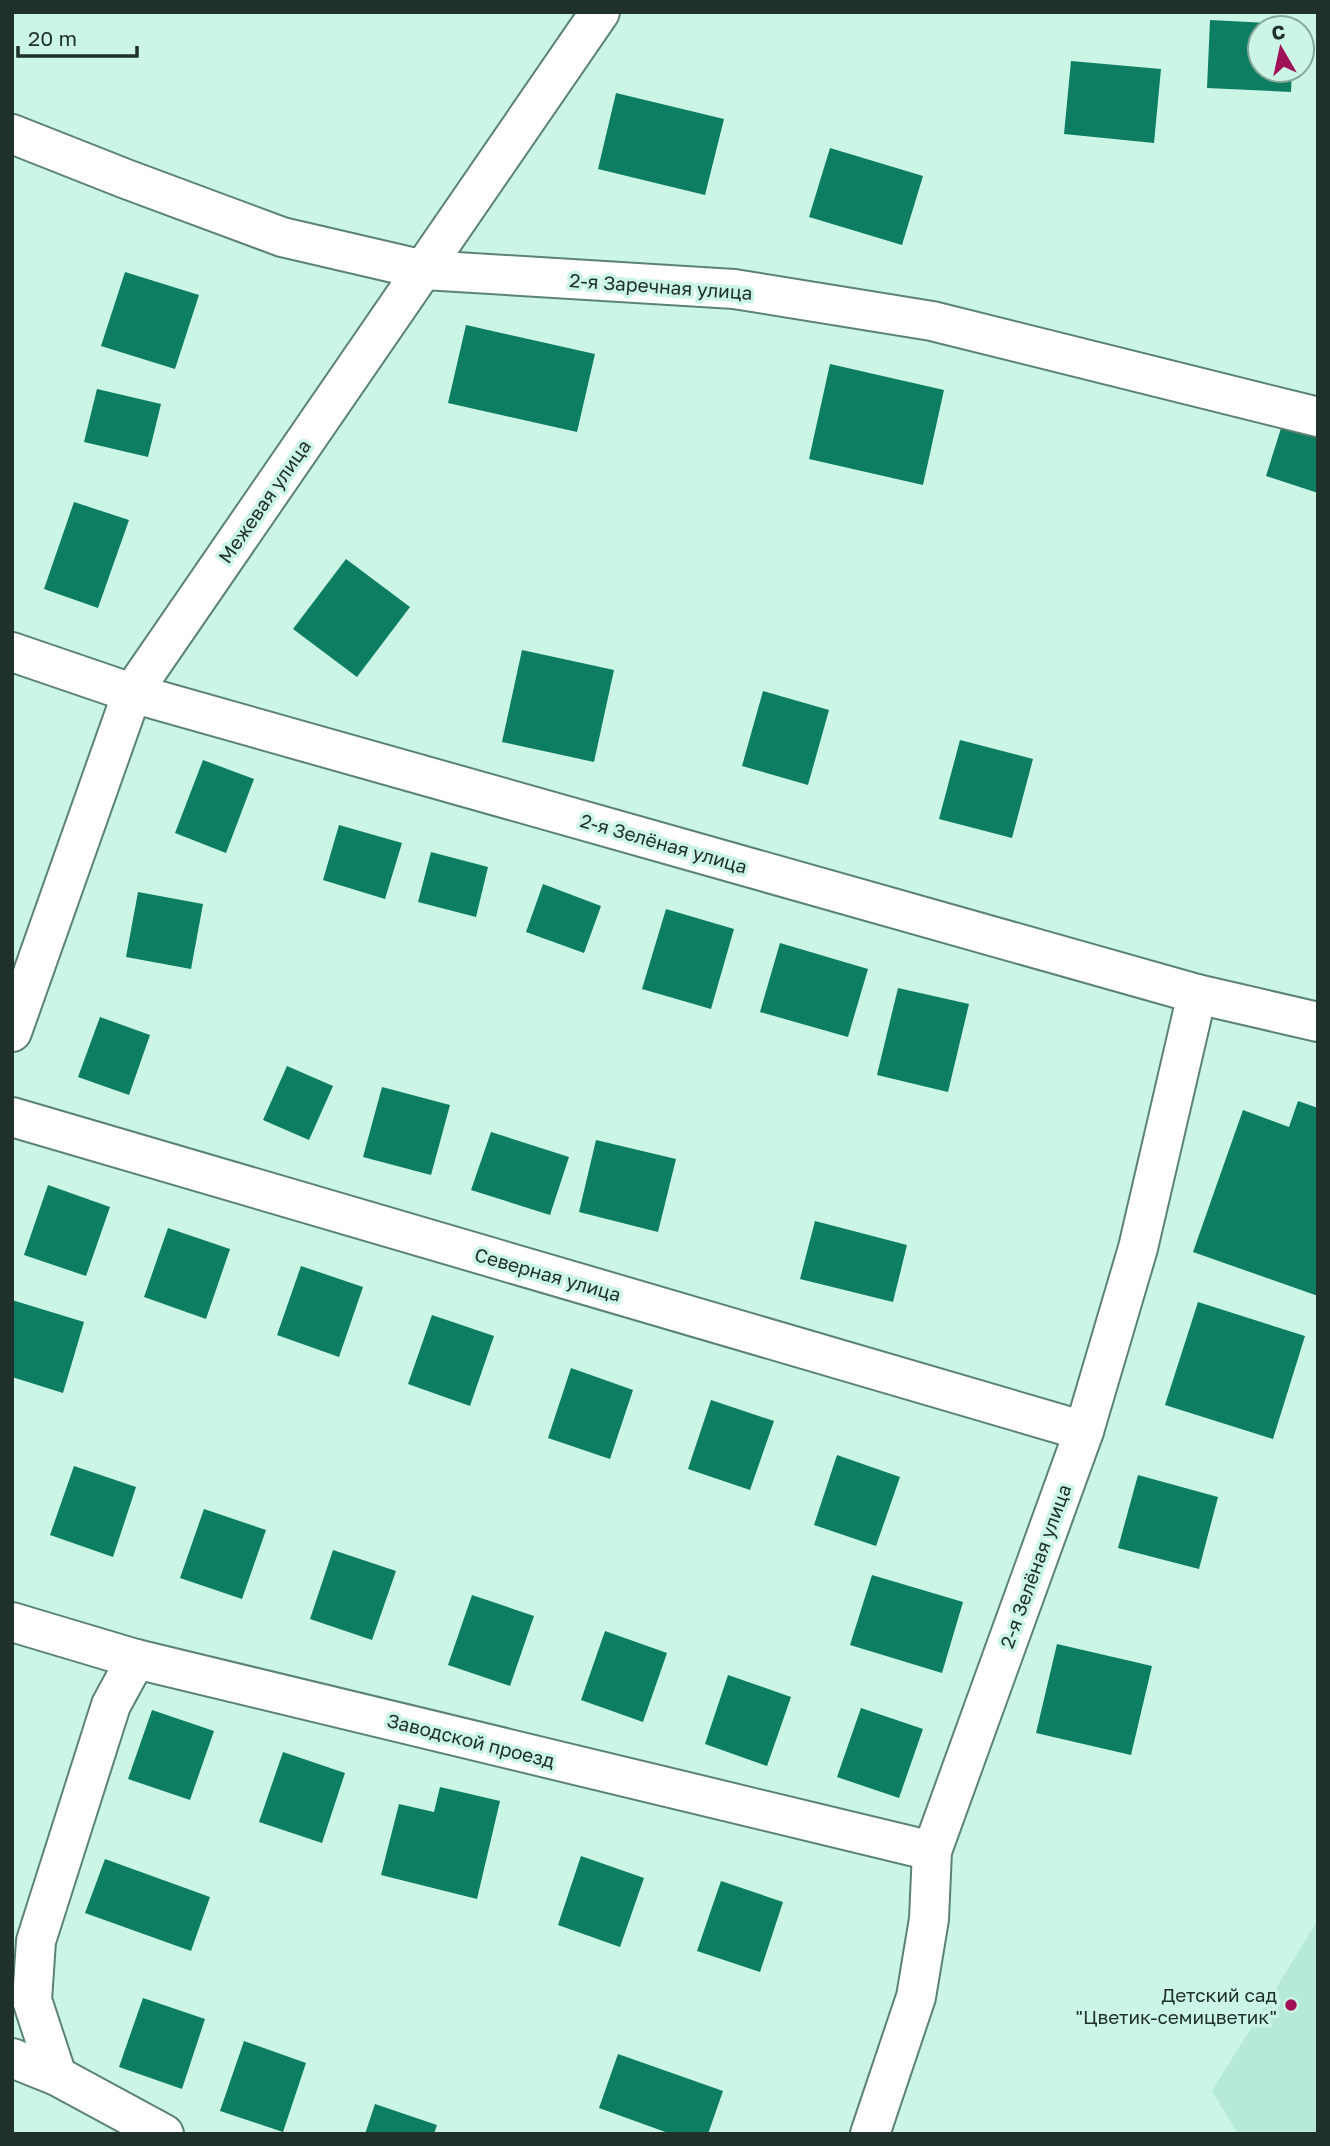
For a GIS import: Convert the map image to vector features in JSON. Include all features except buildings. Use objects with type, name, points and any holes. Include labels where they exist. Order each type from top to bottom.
[{"type":"street","name":"Межевая улица","points":[[12,1032],[132,693],[600,12]]},
{"type":"street","name":"2-я Заречная улица","points":[[12,134],[282,237],[424,270],[734,289],[932,321],[1318,417]]},
{"type":"street","name":"2-я Зелёная улица","points":[[12,652],[132,693],[1197,994],[1318,1022]]},
{"type":"street","name":"2-я Зелёная улица","points":[[870,2134],[916,1997],[929,1919],[932,1852],[1084,1431],[1138,1248],[1197,994]]},
{"type":"street","name":"Северная улица","points":[[12,1117],[1084,1431]]},
{"type":"street","name":"Заводской проезд","points":[[12,1622],[136,1659],[932,1852]]},
{"type":"street","points":[[57,2076],[32,2000],[36,1941],[111,1705],[136,1659]]},
{"type":"street","points":[[12,2058],[57,2076],[164,2134]]},
{"type":"shaded area","name":"Детский сад \"Цветик-семицветик\"","points":[[1318,1920],[1318,2134],[1238,2134],[1212,2091]]},
{"type":"place","name":"Детский сад \"Цветик-семицветик\"","points":[[1291,2005]]}]
